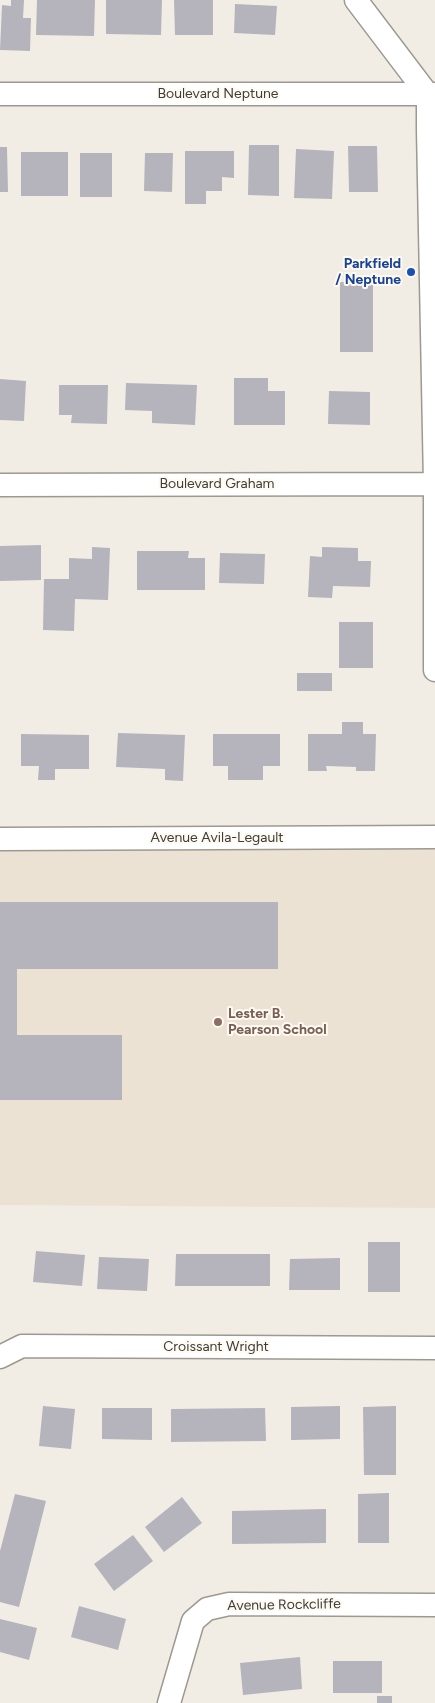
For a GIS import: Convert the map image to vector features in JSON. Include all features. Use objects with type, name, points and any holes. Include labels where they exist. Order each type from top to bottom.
[{"type":"street","points":[[356,0],[432,94],[428,140],[435,484],[435,670]]},
{"type":"street","name":"Boulevard Neptune","points":[[0,94],[432,94]]},
{"type":"street","name":"Boulevard Graham","points":[[0,485],[435,484]]},
{"type":"street","name":"Avenue Avila-Legault","points":[[0,838],[435,838]]},
{"type":"street","name":"Croissant Wright","points":[[0,1357],[22,1346],[435,1348]]},
{"type":"street","name":"Avenue Rockcliffe","points":[[169,1703],[193,1621],[207,1609],[229,1604],[435,1605]]},
{"type":"shaded area","name":"Lester B. Pearson School","points":[[435,837],[435,1208],[0,1205],[0,839]]},
{"type":"building","points":[[11,0],[24,0],[23,18],[31,18],[30,51],[0,50],[2,5],[11,6]]},
{"type":"building","points":[[37,0],[95,0],[94,36],[36,35]]},
{"type":"building","points":[[106,0],[162,0],[161,35],[106,34]]},
{"type":"building","points":[[174,0],[213,0],[213,35],[175,35]]},
{"type":"building","points":[[235,4],[277,6],[275,35],[234,33]]},
{"type":"building","points":[[249,145],[279,145],[279,196],[248,195]]},
{"type":"building","points":[[348,146],[377,146],[378,192],[349,192]]},
{"type":"building","points":[[0,147],[7,147],[8,192],[0,192]]},
{"type":"building","points":[[296,149],[334,151],[332,199],[294,198]]},
{"type":"building","points":[[185,151],[234,151],[234,178],[222,177],[222,191],[206,191],[206,204],[185,204]]},
{"type":"building","points":[[21,152],[68,152],[68,196],[21,196]]},
{"type":"building","points":[[80,153],[112,153],[112,197],[80,197]]},
{"type":"building","points":[[145,153],[173,153],[172,192],[144,191]]},
{"type":"building","points":[[340,282],[373,282],[373,352],[340,352]]},
{"type":"building","points":[[234,378],[268,378],[268,391],[285,391],[285,425],[234,425]]},
{"type":"building","points":[[0,379],[26,381],[24,421],[0,420]]},
{"type":"building","points":[[126,383],[197,385],[195,425],[152,423],[152,411],[125,410]]},
{"type":"building","points":[[59,385],[108,385],[107,424],[71,423],[72,415],[59,415]]},
{"type":"building","points":[[329,391],[370,392],[370,425],[328,424]]},
{"type":"building","points":[[41,545],[41,580],[0,581],[0,546]]},
{"type":"building","points":[[92,547],[110,548],[108,600],[75,599],[74,631],[43,630],[44,579],[69,579],[69,558],[92,559]]},
{"type":"building","points":[[322,547],[358,548],[358,561],[371,561],[370,587],[333,586],[332,598],[308,597],[310,556],[322,557]]},
{"type":"building","points":[[137,551],[189,551],[188,558],[205,558],[205,590],[137,590]]},
{"type":"building","points":[[220,553],[265,554],[264,584],[219,583]]},
{"type":"building","points":[[339,622],[373,622],[373,668],[339,668]]},
{"type":"building","points":[[297,673],[332,673],[332,691],[297,691]]},
{"type":"building","points":[[342,722],[363,722],[363,734],[376,734],[375,771],[356,771],[356,767],[326,766],[327,771],[308,771],[308,734],[342,734]]},
{"type":"building","points":[[118,733],[185,735],[183,781],[165,780],[165,769],[116,767]]},
{"type":"building","points":[[21,734],[89,735],[89,769],[55,769],[55,780],[38,780],[39,766],[21,766]]},
{"type":"building","points":[[213,734],[280,734],[280,766],[263,766],[263,780],[228,780],[228,766],[213,766]]},
{"type":"building","points":[[0,902],[278,902],[278,969],[17,969],[17,1035],[122,1035],[122,1100],[0,1100]]},
{"type":"building","points":[[368,1242],[400,1242],[400,1292],[368,1292]]},
{"type":"building","points":[[36,1251],[85,1255],[82,1286],[33,1282]]},
{"type":"building","points":[[176,1254],[270,1254],[270,1286],[175,1286]]},
{"type":"building","points":[[99,1257],[149,1259],[147,1291],[97,1289]]},
{"type":"building","points":[[340,1258],[340,1290],[289,1290],[290,1259]]},
{"type":"building","points":[[43,1406],[75,1409],[71,1449],[39,1446]]},
{"type":"building","points":[[340,1406],[340,1439],[291,1440],[291,1407]]},
{"type":"building","points":[[396,1406],[396,1475],[364,1475],[363,1407]]},
{"type":"building","points":[[102,1408],[152,1408],[152,1440],[102,1439]]},
{"type":"building","points":[[265,1408],[266,1441],[171,1442],[171,1409]]},
{"type":"building","points":[[389,1493],[389,1543],[358,1543],[358,1494]]},
{"type":"building","points":[[15,1494],[46,1501],[19,1607],[0,1602],[0,1551]]},
{"type":"building","points":[[182,1497],[202,1523],[164,1552],[145,1527]]},
{"type":"building","points":[[326,1509],[326,1543],[232,1544],[232,1511]]},
{"type":"building","points":[[133,1535],[153,1561],[114,1591],[94,1564]]},
{"type":"building","points":[[79,1606],[126,1619],[118,1650],[71,1637]]},
{"type":"building","points":[[0,1619],[37,1628],[29,1660],[0,1652]]},
{"type":"building","points":[[300,1657],[302,1689],[243,1695],[240,1663]]},
{"type":"building","points":[[333,1661],[382,1661],[382,1693],[333,1693]]},
{"type":"building","points":[[377,1696],[392,1696],[392,1703],[377,1703]]},
{"type":"place","name":"Parkfield / Neptune","points":[[411,272]]},
{"type":"place","name":"Lester B. Pearson School","points":[[218,1022]]}]
